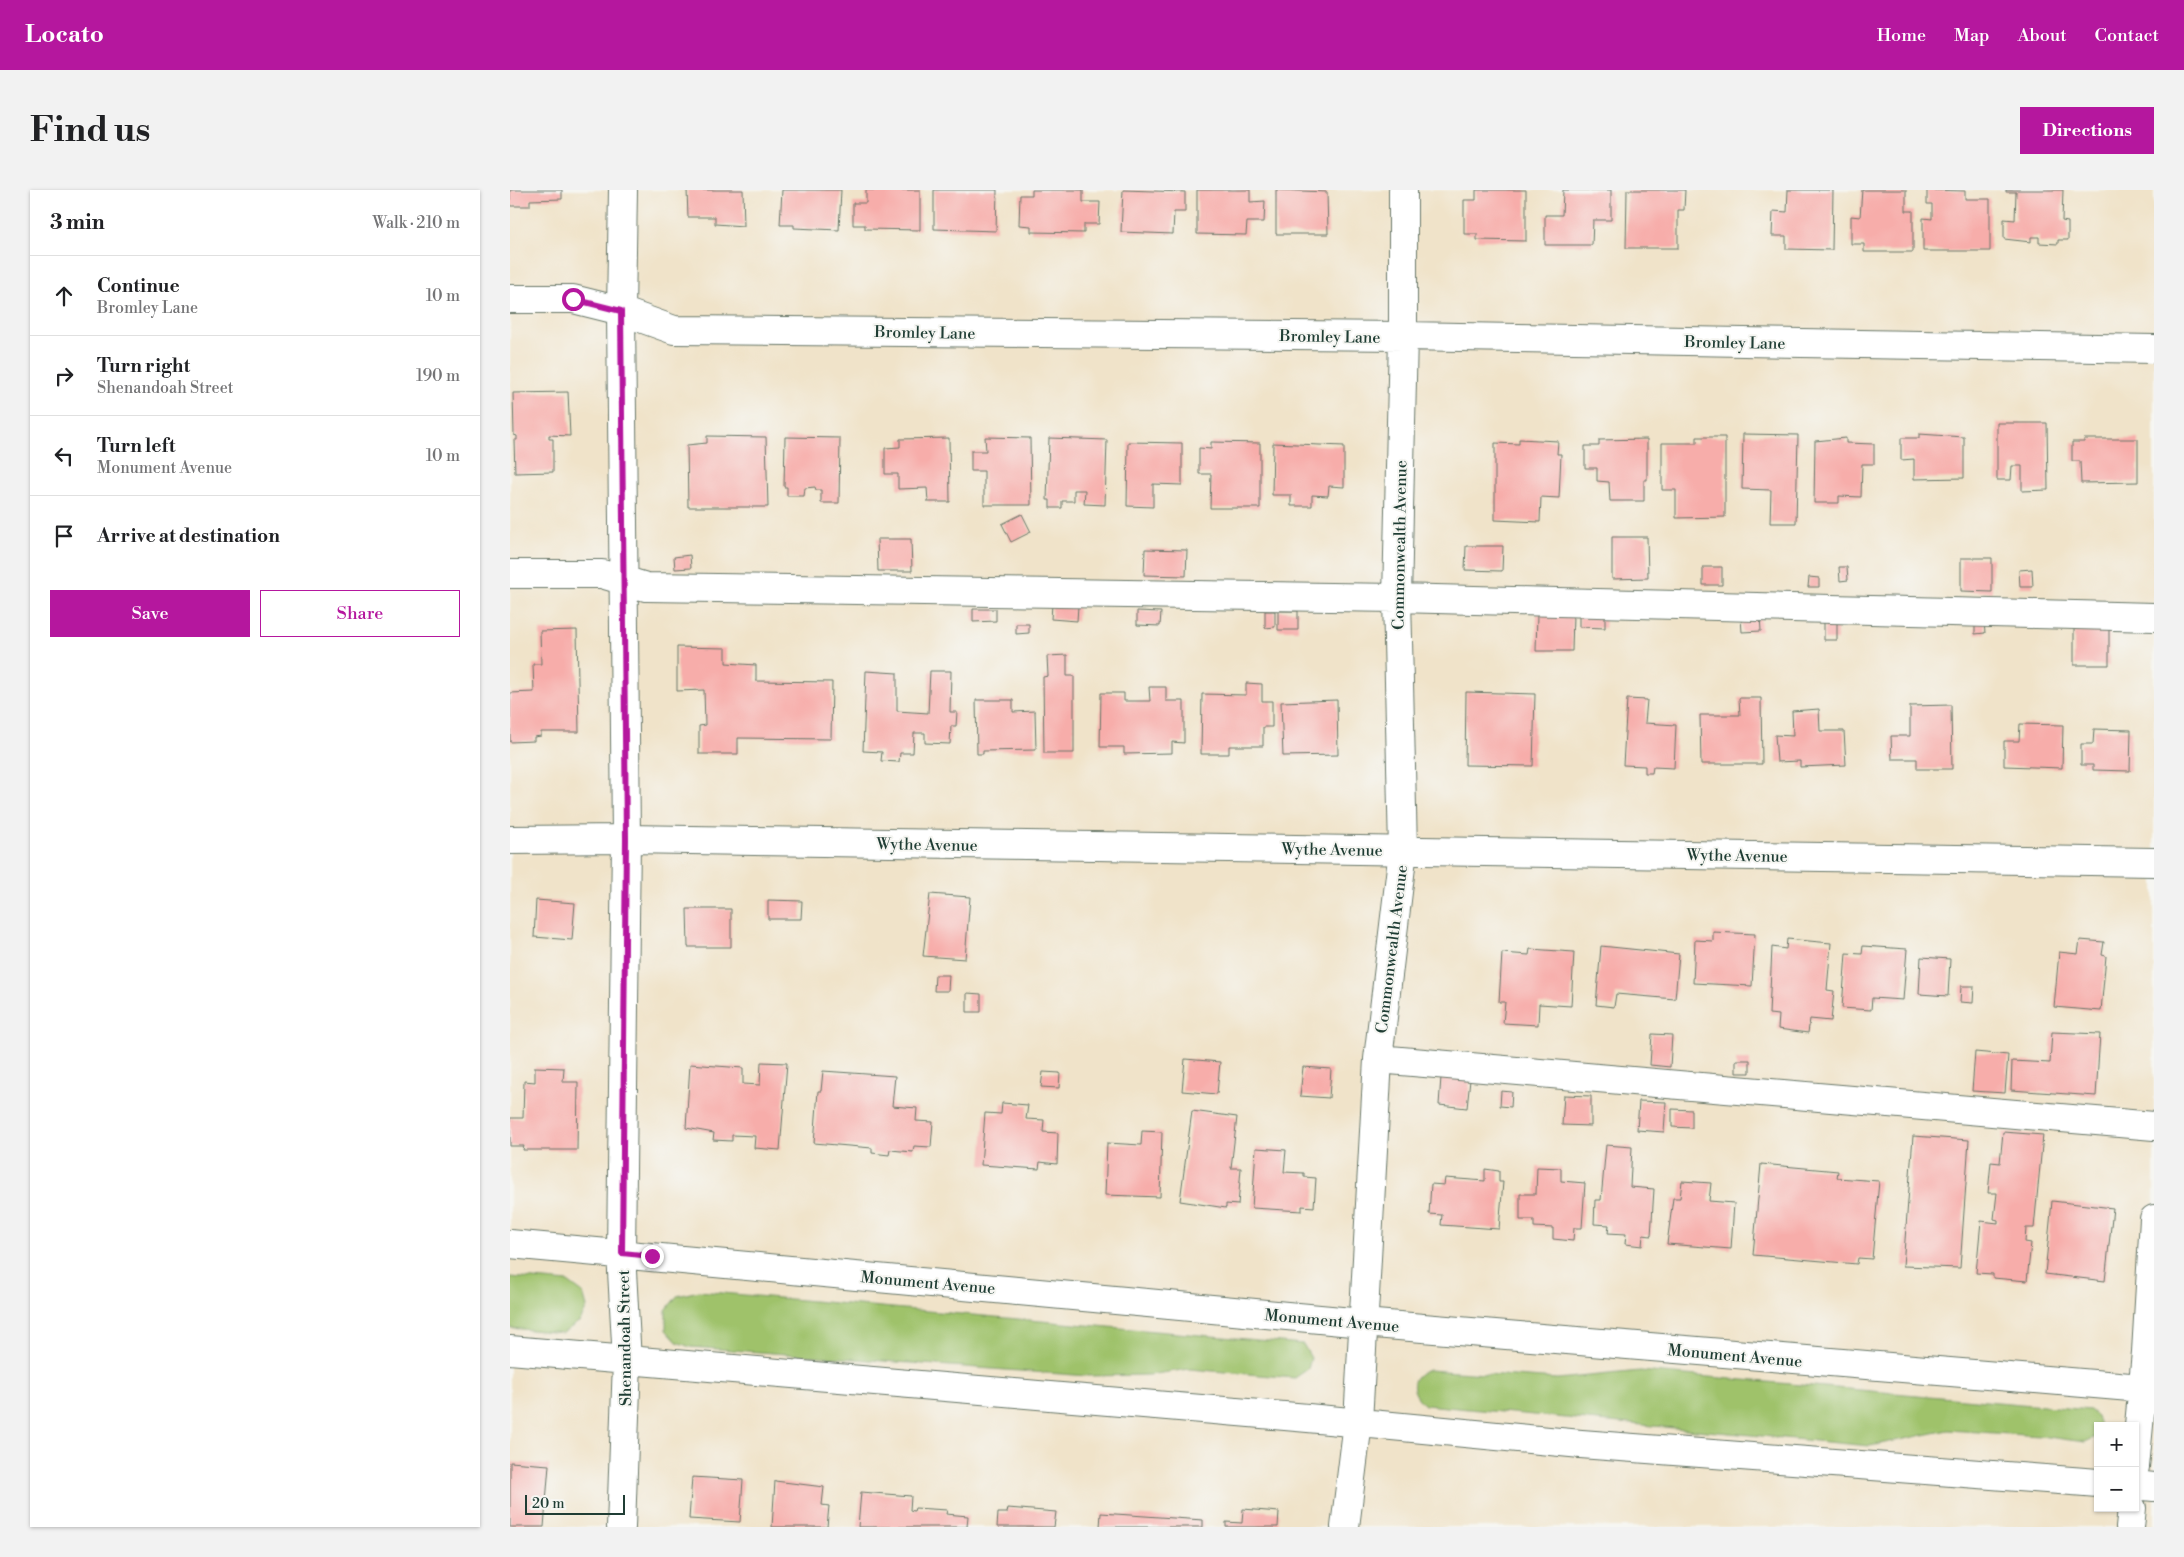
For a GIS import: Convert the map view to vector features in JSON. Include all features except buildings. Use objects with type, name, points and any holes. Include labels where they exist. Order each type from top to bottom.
[{"type":"street","name":"Shenandoah Street","points":[[621,1527],[627,1361],[622,1253],[626,839],[621,311],[623,190]]},
{"type":"street","name":"Commonwealth Avenue","points":[[1345,1527],[1358,1422],[1378,1059],[1403,850],[1397,598],[1404,336],[1403,190]]},
{"type":"street","name":"Bromley Lane","points":[[510,299],[573,299],[621,311],[674,330],[1404,336],[2154,349]]},
{"type":"street","points":[[510,574],[602,574],[646,587],[1397,598],[2154,617]]},
{"type":"street","name":"Wythe Avenue","points":[[510,840],[626,839],[2154,862]]},
{"type":"street","points":[[1378,1059],[2154,1126]]},
{"type":"street","points":[[2139,1441],[2147,1388],[2146,1352],[2154,1219]]},
{"type":"street","name":"Monument Avenue","points":[[510,1244],[1363,1323],[2147,1388]]},
{"type":"street","points":[[510,1350],[1358,1422],[1591,1444],[2094,1483]]},
{"type":"street","points":[[2139,1485],[2154,1487]]},
{"type":"street","points":[[2130,1527],[2132,1512]]},
{"type":"green space","points":[[510,1277],[568,1282],[583,1293],[587,1307],[580,1321],[563,1333],[510,1328]]},
{"type":"green space","points":[[699,1291],[1303,1344],[1311,1358],[1308,1369],[1295,1378],[1189,1369],[1149,1375],[1088,1376],[690,1347],[677,1342],[666,1330],[666,1310],[677,1296]]},
{"type":"green space","points":[[1429,1370],[1557,1379],[1640,1371],[2090,1410],[2097,1416],[2099,1422],[2094,1422],[2094,1438],[2085,1442],[2040,1436],[1948,1430],[1870,1446],[1425,1405],[1414,1390],[1415,1380],[1422,1372]]},
{"type":"route","points":[[573,299],[621,311],[626,839],[622,1253],[652,1256]]}]
